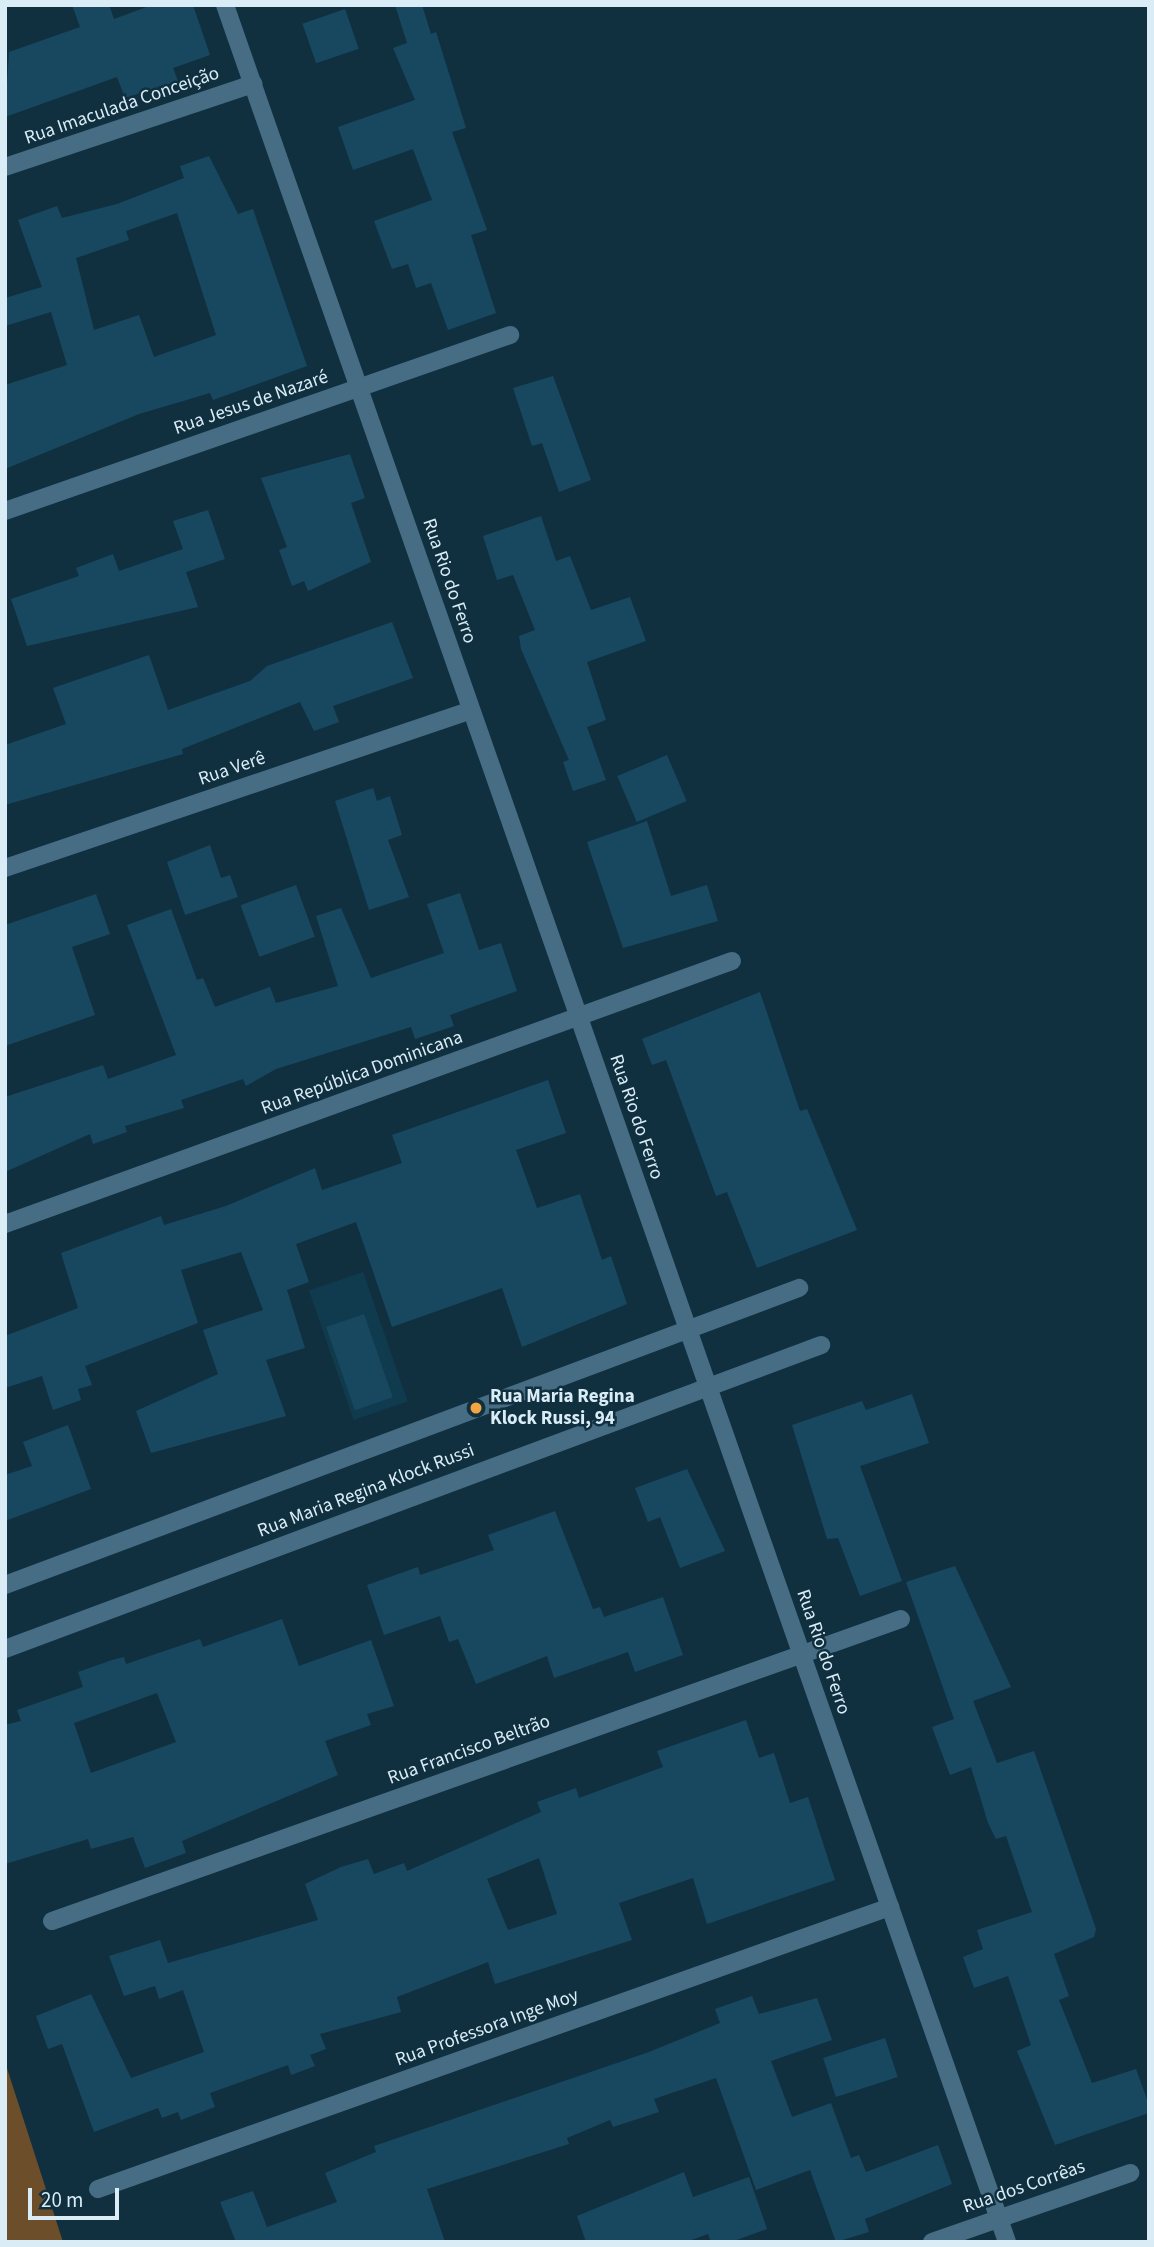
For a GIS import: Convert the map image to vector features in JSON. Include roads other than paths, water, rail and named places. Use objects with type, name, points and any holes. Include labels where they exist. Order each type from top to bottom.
[{"type":"street","name":"Rua Rio do Ferro","points":[[225,5],[1007,2242]]},
{"type":"street","name":"Rua Imaculada Conceição","points":[[5,167],[253,84]]},
{"type":"street","name":"Rua Jesus de Nazaré","points":[[5,510],[510,335]]},
{"type":"street","name":"Rua Verê","points":[[5,868],[471,710]]},
{"type":"street","name":"Rua República Dominicana","points":[[5,1224],[732,961]]},
{"type":"street","name":"Rua Maria Regina Klock Russi","points":[[5,1586],[799,1287]]},
{"type":"street","name":"Rua Maria Regina Klock Russi","points":[[5,1649],[821,1345]]},
{"type":"street","name":"Rua Francisco Beltrão","points":[[52,1921],[901,1619]]},
{"type":"street","name":"Rua Professora Inge Moy","points":[[98,2189],[890,1907]]},
{"type":"street","name":"Rua dos Corrêas","points":[[932,2242],[1130,2173]]},
{"type":"place","name":"Rua Maria Regina Klock Russi, 94","points":[[476,1408]]}]
